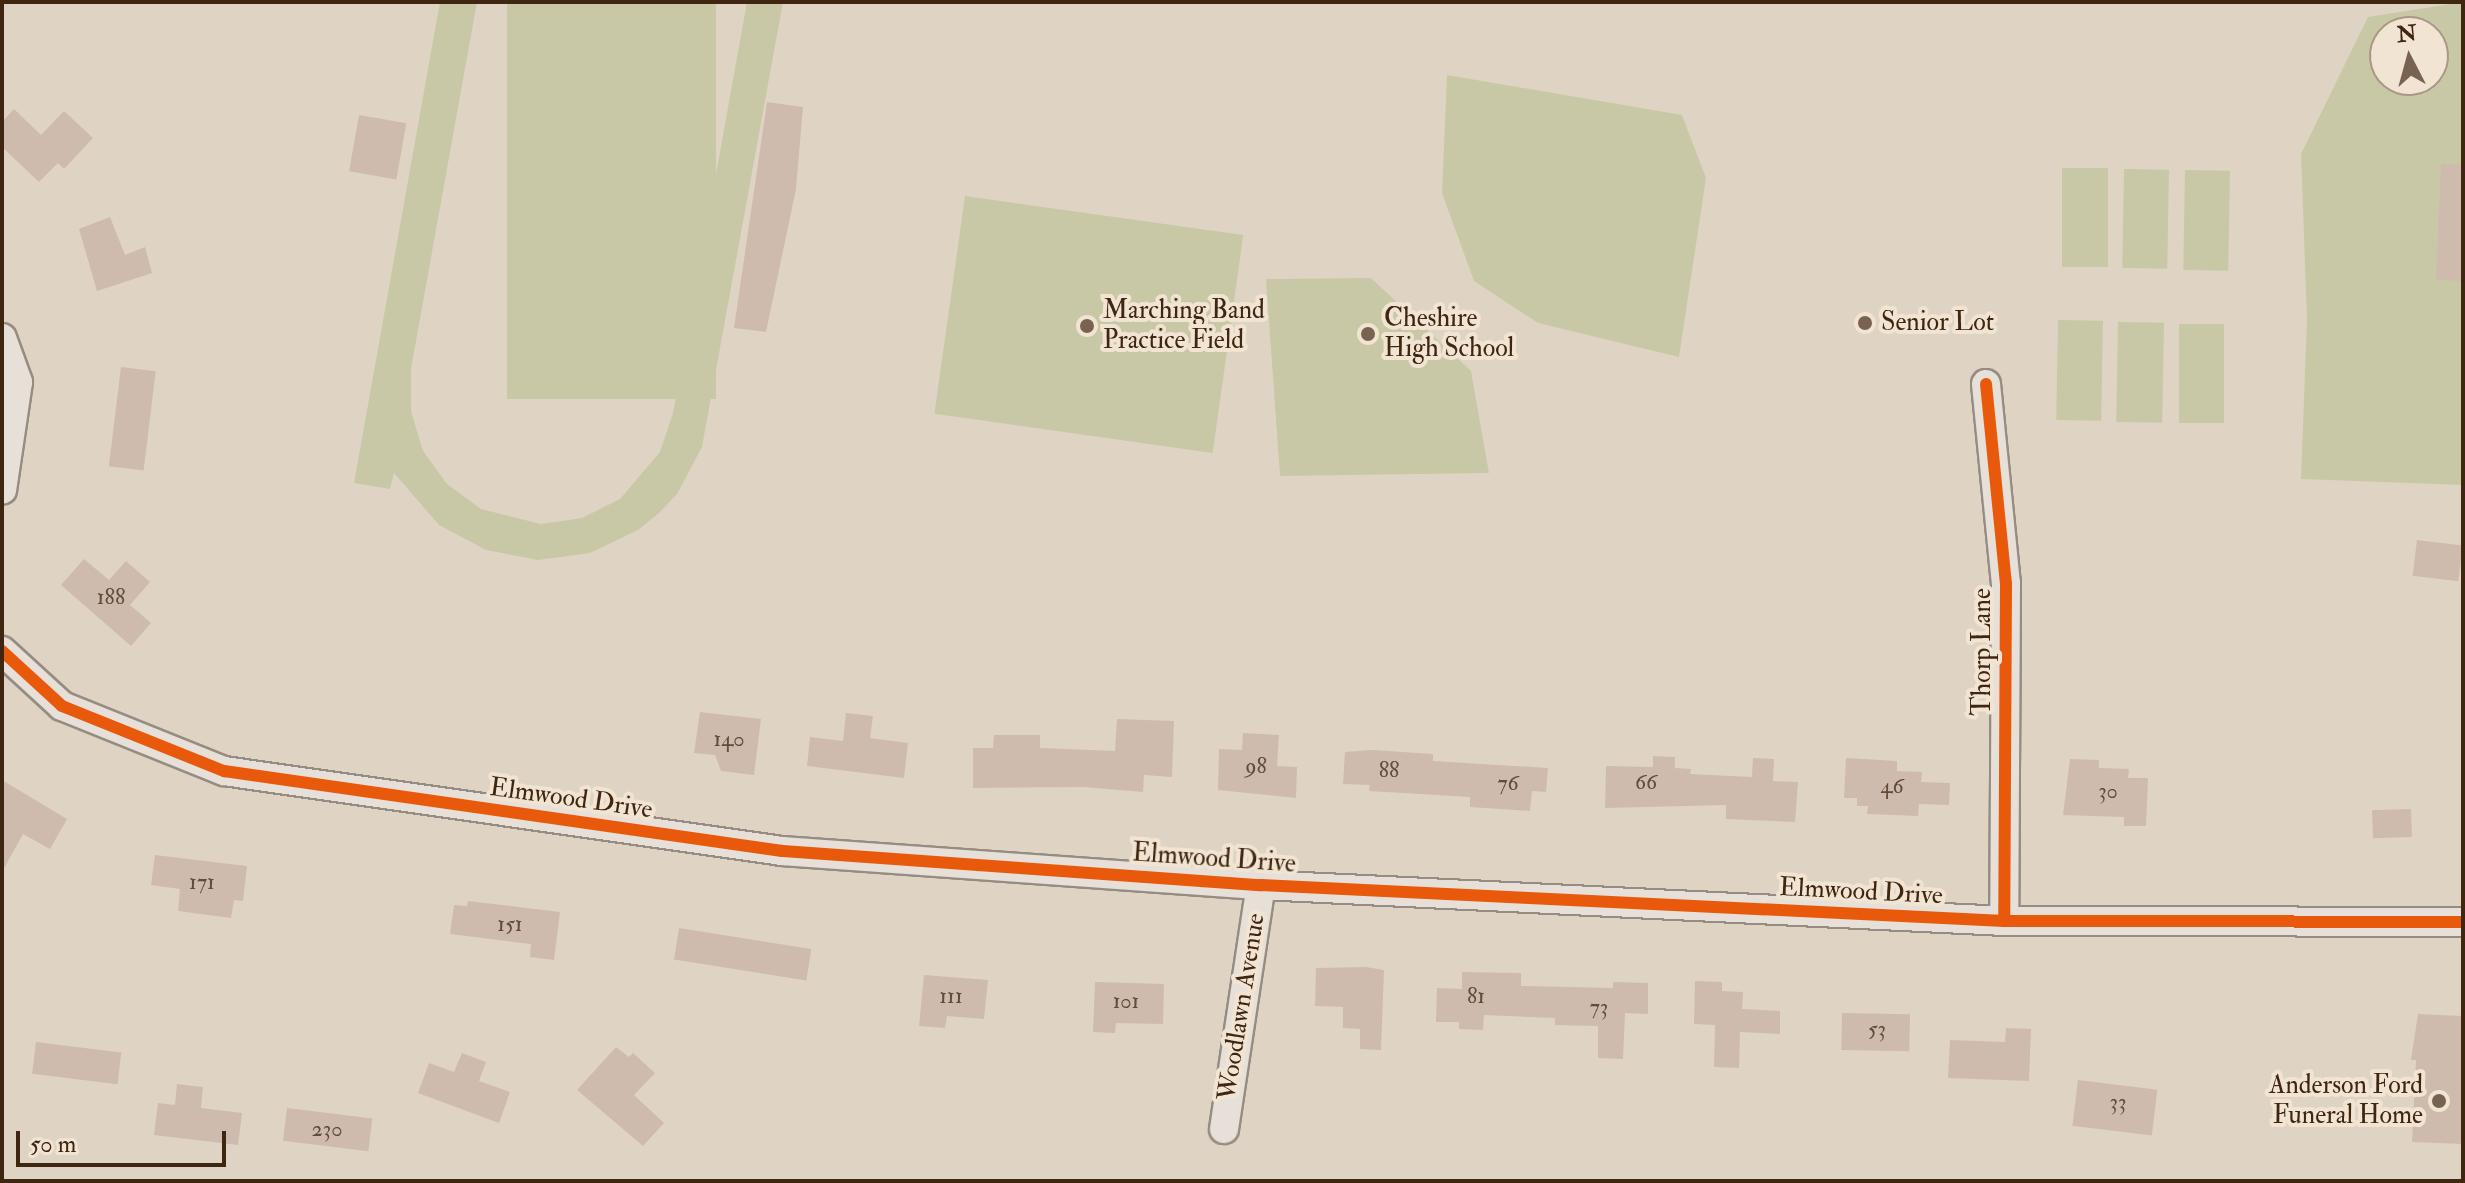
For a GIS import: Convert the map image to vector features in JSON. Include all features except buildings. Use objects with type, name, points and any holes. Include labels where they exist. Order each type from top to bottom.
[{"type":"street","points":[[2,338],[18,382],[2,490]]},
{"type":"street","name":"Thorp Lane","points":[[1986,384],[2006,583],[2004,921]]},
{"type":"street","name":"Elmwood Drive","points":[[2,651],[62,706],[224,771],[782,851],[1261,885],[2004,921],[2463,922]]},
{"type":"street","name":"Woodlawn Avenue","points":[[1224,1129],[1261,885]]},
{"type":"green space","points":[[440,2],[477,2],[411,369],[411,411],[423,451],[447,484],[481,509],[541,524],[582,518],[620,499],[660,452],[673,413],[747,2],[783,2],[702,447],[677,494],[659,513],[638,530],[590,553],[538,560],[486,550],[439,525],[394,473],[390,489],[354,483]]},
{"type":"green space","points":[[507,2],[716,2],[716,399],[507,399]]},
{"type":"green space","points":[[2463,2],[2463,485],[2301,479],[2307,319],[2301,154],[2368,17],[2369,96],[2449,96],[2449,16],[2374,16]]},
{"type":"green space","points":[[1447,75],[1682,115],[1706,178],[1679,357],[1538,323],[1474,281],[1442,193]]},
{"type":"green space","points":[[2062,168],[2108,168],[2108,267],[2062,267]]},
{"type":"green space","points":[[2124,169],[2169,170],[2167,269],[2122,268]]},
{"type":"green space","points":[[2185,170],[2230,171],[2228,271],[2183,270]]},
{"type":"green space","name":"Marching Band Practice Field","points":[[965,196],[1243,235],[1213,453],[934,414]]},
{"type":"green space","points":[[1371,278],[1471,371],[1489,473],[1280,476],[1266,279]]},
{"type":"green space","points":[[2058,320],[2103,321],[2101,421],[2056,420]]},
{"type":"green space","points":[[2118,322],[2164,323],[2162,423],[2116,422]]},
{"type":"green space","points":[[2179,324],[2224,324],[2224,423],[2179,423]]},
{"type":"cycle path","points":[[1986,384],[2006,583],[2004,921]]},
{"type":"cycle path","points":[[2,651],[62,706],[224,771],[782,851],[1261,885],[2004,921],[2463,922]]},
{"type":"place","name":"Senior Lot","points":[[1865,323]]},
{"type":"place","name":"Marching Band Practice Field","points":[[1087,326]]},
{"type":"place","name":"Cheshire High School","points":[[1368,334]]},
{"type":"place","name":"Anderson Ford Funeral Home","points":[[2439,1101]]}]
